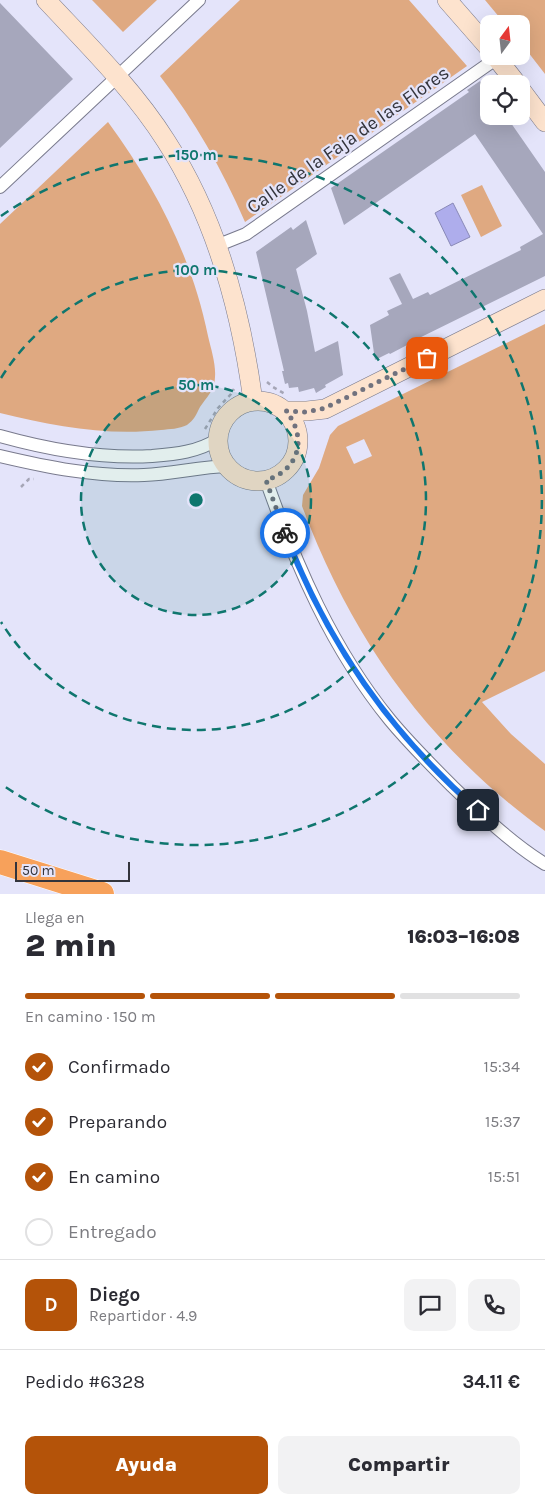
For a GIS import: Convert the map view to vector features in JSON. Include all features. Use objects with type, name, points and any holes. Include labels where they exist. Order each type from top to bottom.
[{"type":"highway","points":[[0,862],[102,894]]},
{"type":"street","points":[[46,0],[117,77],[166,141],[193,190],[232,290],[243,336],[253,401]]},
{"type":"street","points":[[0,187],[199,0]]},
{"type":"street","points":[[447,0],[480,38]]},
{"type":"street","name":"Calle de la Faja de las Flores","points":[[216,246],[246,234],[480,64]]},
{"type":"street","points":[[502,65],[510,75]]},
{"type":"street","points":[[530,102],[545,122]]},
{"type":"street","points":[[0,436],[97,456],[127,457],[190,452],[210,445],[210,436],[221,426],[229,414],[240,405],[253,401],[270,403],[286,411],[307,412],[325,408],[545,299]]},
{"type":"street","points":[[298,440],[325,408]]},
{"type":"street","points":[[210,436],[227,466],[249,479],[266,480],[280,474],[292,463],[298,448],[295,425],[286,411]]},
{"type":"street","points":[[0,456],[57,469],[100,474],[144,475],[227,466]]},
{"type":"street","points":[[266,480],[295,559],[316,605],[342,651],[368,690],[390,720],[464,798],[506,835],[545,864]]},
{"type":"path","points":[[210,436],[207,427],[218,408],[231,394],[235,386]]},
{"type":"shaded area","points":[[92,0],[157,0],[123,32]]},
{"type":"shaded area","points":[[240,0],[409,0],[467,66],[245,222],[207,146],[185,110],[160,76]]},
{"type":"shaded area","points":[[485,0],[545,0],[545,74],[530,55],[530,15],[498,15]]},
{"type":"shaded area","points":[[108,122],[141,171],[170,223],[192,278],[213,356],[215,382],[212,390],[191,421],[187,425],[178,428],[140,432],[100,431],[60,426],[0,413],[0,224]]},
{"type":"shaded area","points":[[482,185],[502,226],[481,237],[461,195]]},
{"type":"shaded area","points":[[545,324],[545,671],[482,702],[511,734],[545,764],[545,831],[503,798],[465,764],[430,727],[370,646],[345,602],[322,555],[302,506],[303,495],[319,468],[330,435],[338,426]],"holes":[[[364,439],[372,456],[354,464],[346,447]]]},
{"type":"water","points":[[453,203],[470,237],[451,246],[435,213]]},
{"type":"building","points":[[0,3],[73,79],[0,148]]},
{"type":"building","points":[[480,81],[480,125],[512,125],[545,172],[545,276],[375,360],[370,325],[389,315],[387,311],[402,304],[389,278],[400,273],[413,299],[428,292],[430,295],[521,250],[520,247],[543,234],[475,134],[344,225],[331,188],[469,92],[467,90]]},
{"type":"building","points":[[306,220],[317,254],[296,269],[315,352],[338,341],[343,375],[325,385],[326,387],[316,393],[314,388],[299,392],[298,387],[289,388],[288,383],[285,384],[282,371],[284,371],[256,252],[291,227],[293,230]]},
{"type":"way so far","points":[[285,533],[266,480],[280,474],[292,463],[298,448],[295,425],[286,411],[307,412],[325,408],[427,358]]},
{"type":"route","points":[[285,533],[316,605],[342,651],[368,690],[390,720],[408,740],[478,810]]}]
